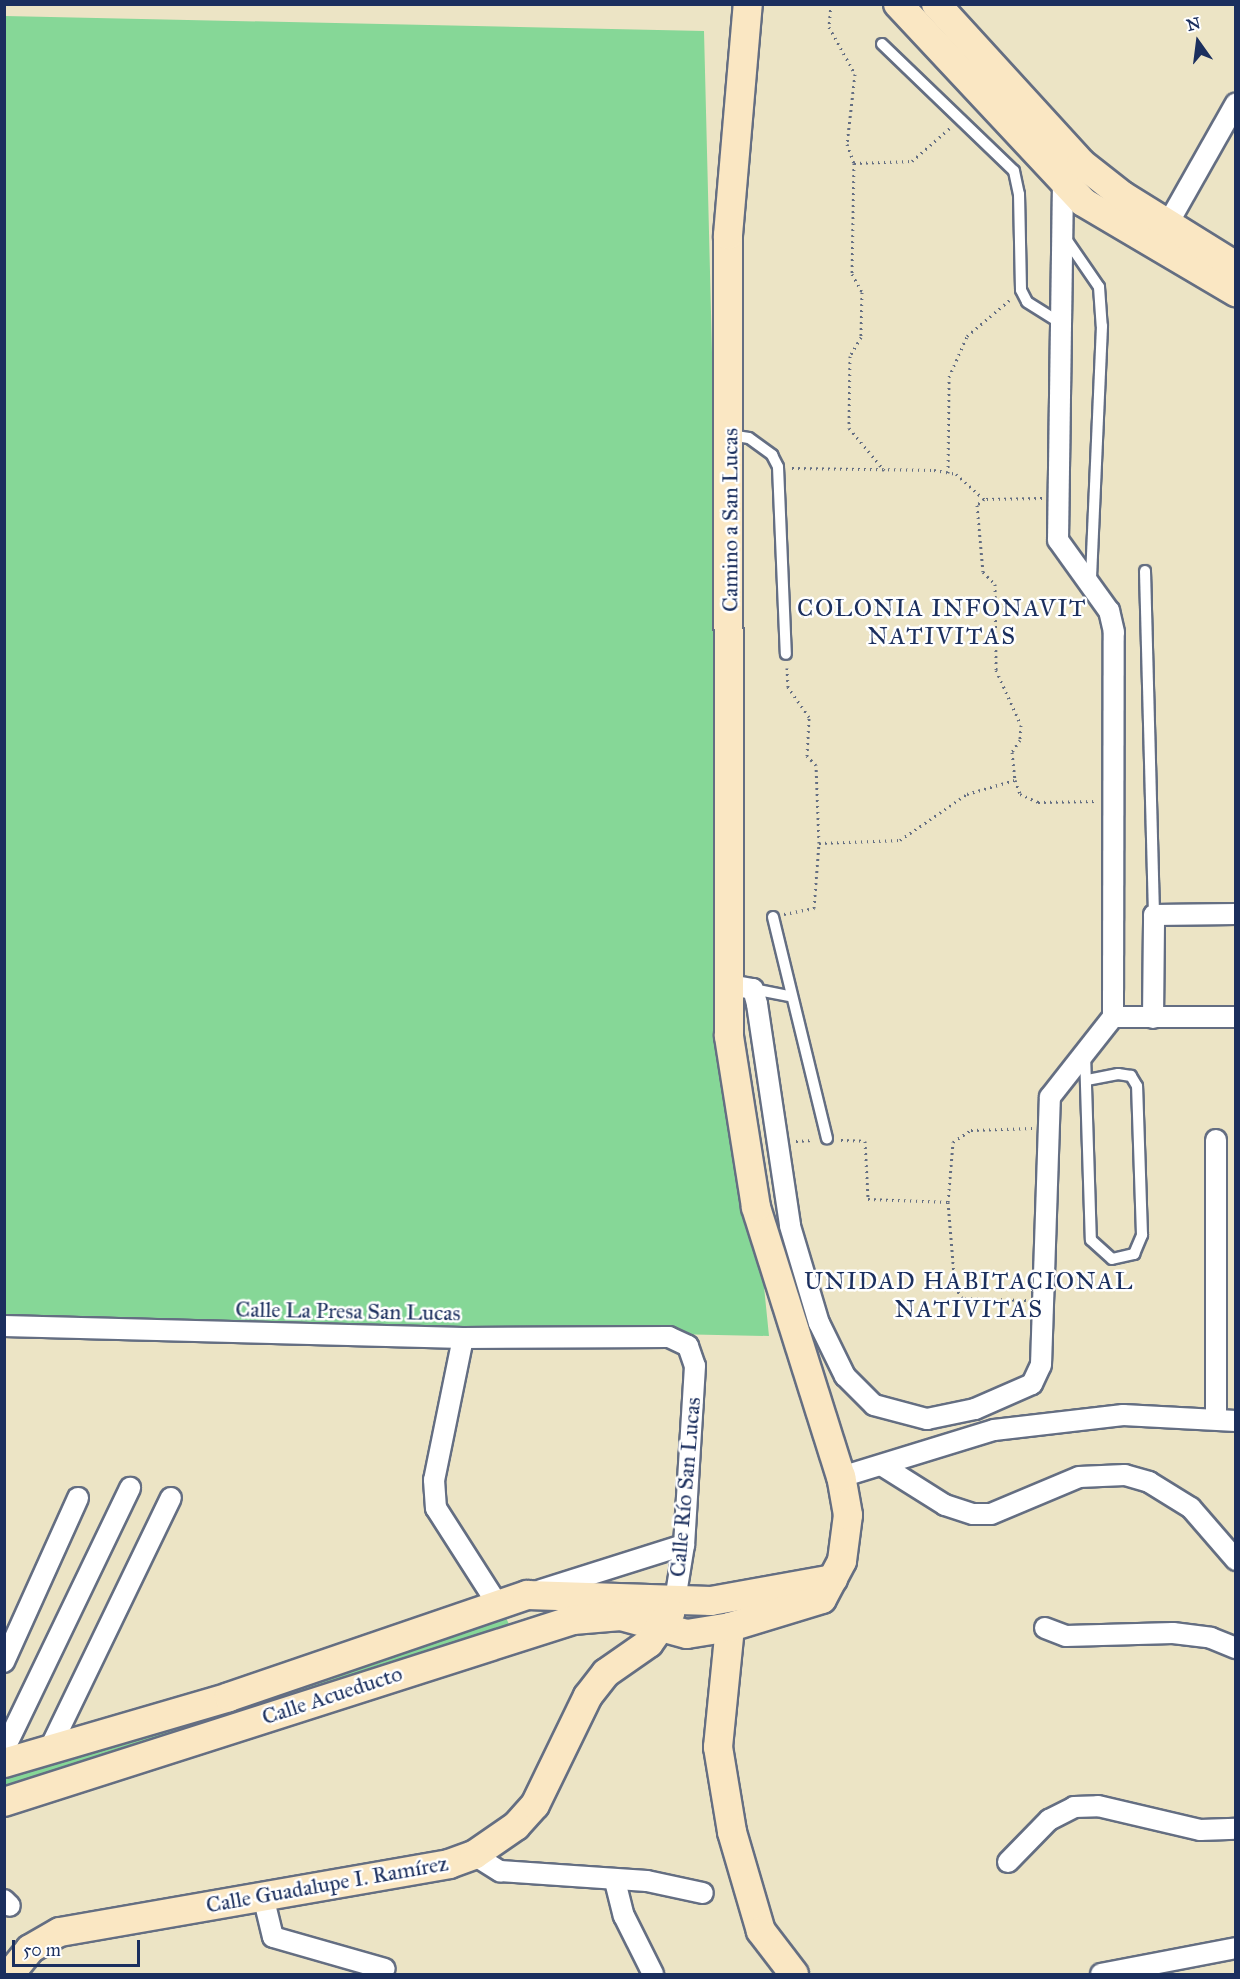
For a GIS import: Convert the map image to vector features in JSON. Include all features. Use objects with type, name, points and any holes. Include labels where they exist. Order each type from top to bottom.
[{"type":"street","name":"Camino a San Lucas","points":[[747,4],[728,235],[741,987],[729,1036],[756,1207],[841,1477]]},
{"type":"street","points":[[898,4],[1063,184],[1107,220],[1161,236],[1236,266]]},
{"type":"street","points":[[936,4],[1081,163],[1161,236],[1236,292]]},
{"type":"street","points":[[1161,236],[1236,103]]},
{"type":"street","points":[[741,987],[790,1226],[819,1323],[845,1376],[861,1393],[886,1411],[927,1419],[1018,1391],[1038,1377],[1050,1097],[1113,1017],[1116,801],[1114,632],[1109,611],[1058,540],[1061,323],[1065,236],[1063,184]]},
{"type":"street","points":[[1153,1018],[1154,915],[1236,914]]},
{"type":"street","points":[[1113,1017],[1236,1017]]},
{"type":"street","points":[[841,1477],[883,1466],[915,1450],[994,1430],[1124,1415],[1226,1419],[1216,1140]]},
{"type":"street","name":"Calle La Presa San Lucas","points":[[4,1326],[464,1338],[669,1337],[688,1346]]},
{"type":"street","points":[[464,1338],[434,1480],[436,1508],[511,1600],[528,1632]]},
{"type":"street","name":"Calle Río San Lucas","points":[[676,1631],[675,1600],[684,1545],[695,1366],[688,1346]]},
{"type":"street","points":[[883,1466],[945,1505],[974,1514],[991,1514],[1079,1477],[1125,1475],[1149,1482],[1191,1508],[1236,1560]]},
{"type":"street","name":"Calle Acueducto","points":[[511,1600],[675,1600],[759,1605],[833,1579],[848,1515],[841,1477]]},
{"type":"street","points":[[4,1750],[130,1488]]},
{"type":"street","points":[[4,1662],[78,1498]]},
{"type":"street","points":[[49,1750],[171,1498]]},
{"type":"street","name":"Calle Acueducto","points":[[4,1763],[230,1696],[511,1600],[684,1545]]},
{"type":"street","name":"Calle Guadalupe I. Ramírez","points":[[10,1974],[30,1949],[60,1932],[449,1864],[474,1854],[516,1826],[535,1805],[588,1696],[606,1673],[676,1631],[730,1627],[759,1605]]},
{"type":"street","name":"Calle Acueducto","points":[[4,1802],[528,1632],[597,1615],[676,1631]]},
{"type":"street","points":[[730,1627],[722,1666],[718,1747],[735,1844],[761,1931],[794,1974]]},
{"type":"street","points":[[1045,1628],[1066,1636],[1173,1633],[1211,1638],[1236,1648]]},
{"type":"street","points":[[676,1631],[722,1666]]},
{"type":"street","points":[[1008,1862],[1049,1820],[1074,1807],[1098,1806],[1200,1830],[1236,1829]]},
{"type":"street","points":[[474,1854],[500,1871],[676,1884],[703,1893]]},
{"type":"street","points":[[615,1881],[624,1916],[653,1974]]},
{"type":"street","points":[[263,1896],[273,1938],[385,1969]]},
{"type":"street","points":[[1101,1974],[1236,1948]]},
{"type":"lane","points":[[882,44],[962,117],[1014,171],[1019,194],[1020,290],[1027,302],[1061,323]]},
{"type":"lane","points":[[1065,236],[1099,287],[1102,326],[1091,583]]},
{"type":"lane","points":[[730,435],[749,438],[772,454],[778,467],[786,654]]},
{"type":"lane","points":[[1145,571],[1154,915]]},
{"type":"lane","points":[[773,916],[789,996],[827,1139]]},
{"type":"lane","points":[[741,987],[789,996]]},
{"type":"lane","points":[[1084,1051],[1087,1080],[1091,1240],[1112,1259],[1134,1254],[1142,1235],[1137,1086],[1131,1076],[1118,1074],[1087,1080]]},
{"type":"path","points":[[831,4],[829,27],[855,74],[847,144],[854,163],[852,274],[862,292],[862,314],[861,337],[850,356],[849,428],[884,470]]},
{"type":"path","points":[[854,163],[912,161],[962,117]]},
{"type":"path","points":[[948,473],[949,377],[967,336],[1020,290]]},
{"type":"path","points":[[778,467],[948,473],[984,499],[1058,498]]},
{"type":"path","points":[[984,499],[977,506],[983,572],[994,584],[996,670],[1021,725],[1012,752],[1015,780],[1020,794],[1038,802],[1116,801]]},
{"type":"path","points":[[773,916],[814,908],[819,843],[816,765],[807,756],[809,717],[788,687],[786,654]]},
{"type":"path","points":[[819,843],[900,840],[968,794],[1015,780]]},
{"type":"path","points":[[1043,1301],[962,1298],[955,1287],[948,1202],[952,1142],[971,1130],[1048,1127]]},
{"type":"path","points":[[827,1139],[866,1141],[868,1199],[948,1202]]},
{"type":"green space","points":[[5,16],[704,31],[729,1036],[756,1207],[769,1336],[5,1320]]},
{"type":"green space","points":[[502,1609],[513,1633],[5,1796],[5,1773]]},
{"type":"district","name":"COLONIA INFONAVIT NATIVITAS","points":[[942,623]]},
{"type":"district","name":"UNIDAD HABITACIONAL NATIVITAS","points":[[969,1296]]}]
